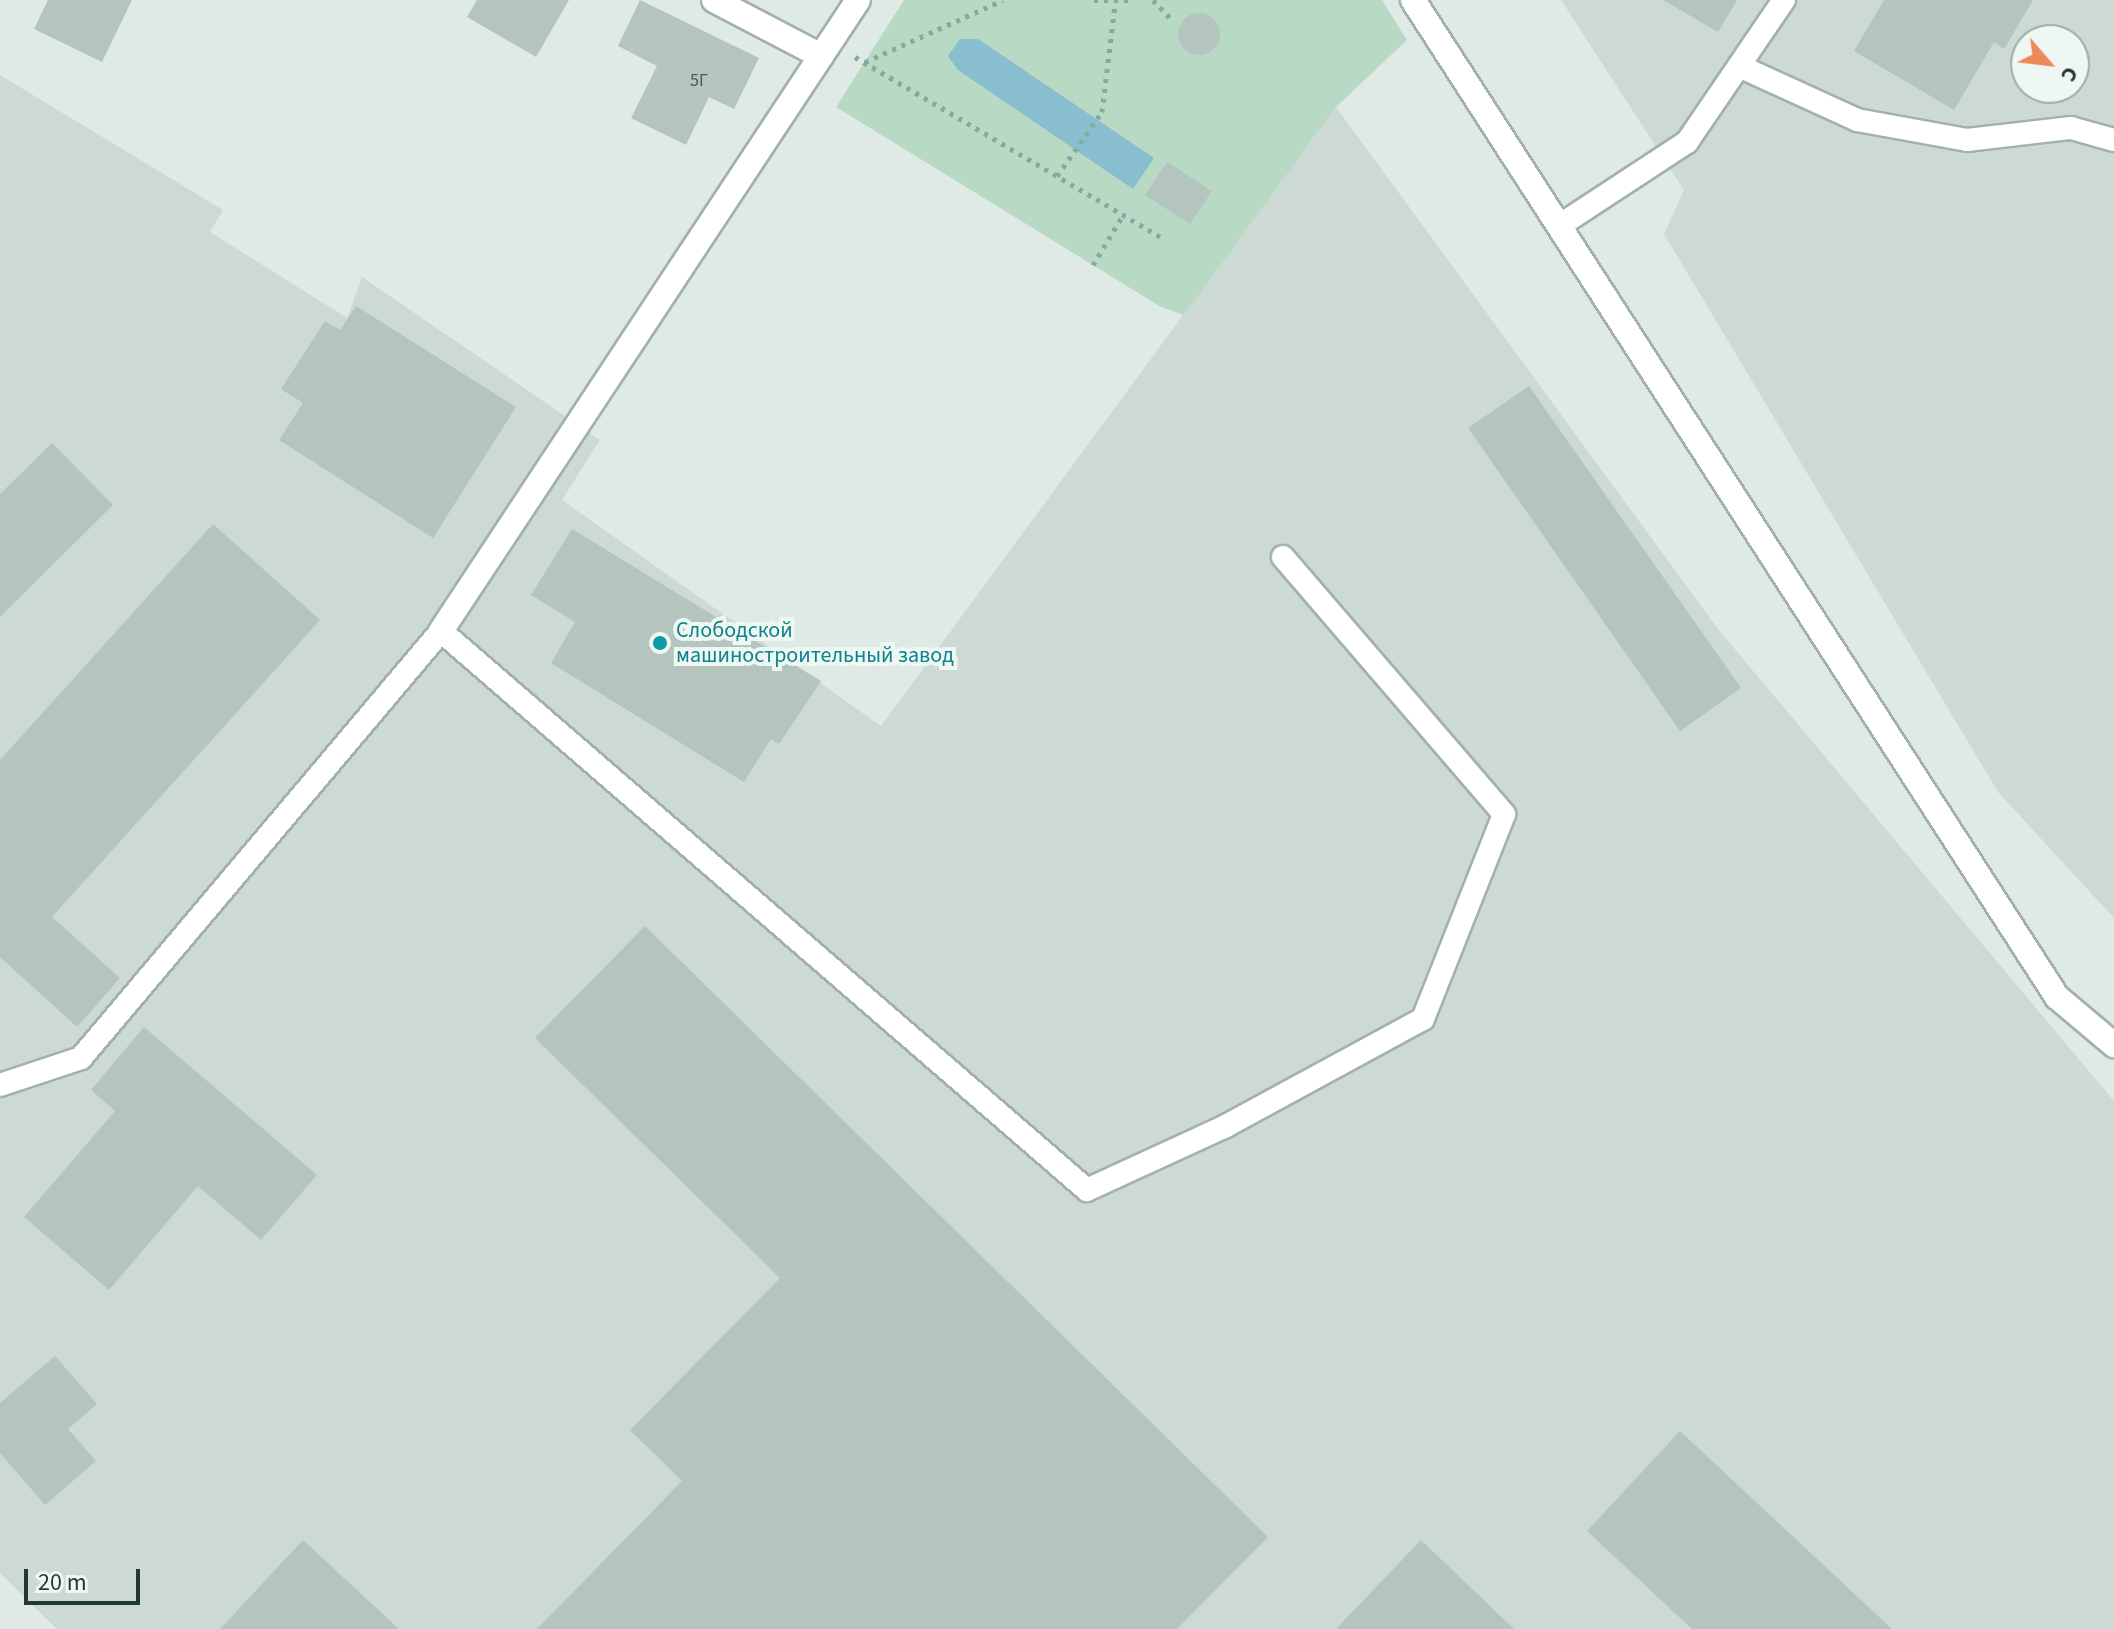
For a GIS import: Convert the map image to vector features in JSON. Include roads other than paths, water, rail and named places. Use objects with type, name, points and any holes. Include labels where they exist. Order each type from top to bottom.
[{"type":"street","points":[[714,0],[825,49]]},
{"type":"street","points":[[441,631],[858,0]]},
{"type":"street","points":[[1413,0],[2057,997],[2114,1045]]},
{"type":"lane","points":[[1559,226],[1687,142],[1784,0]]},
{"type":"lane","points":[[1739,66],[1857,120],[1967,140],[2071,128],[2114,140]]},
{"type":"lane","points":[[0,1085],[81,1058],[441,631],[1087,1190],[1224,1127],[1423,1019],[1504,814],[1283,557]]},
{"type":"water","points":[[960,39],[978,39],[1154,158],[1133,189],[958,70],[948,56]]},
{"type":"place","name":"Слободской машиностроительный завод","points":[[660,643]]}]
